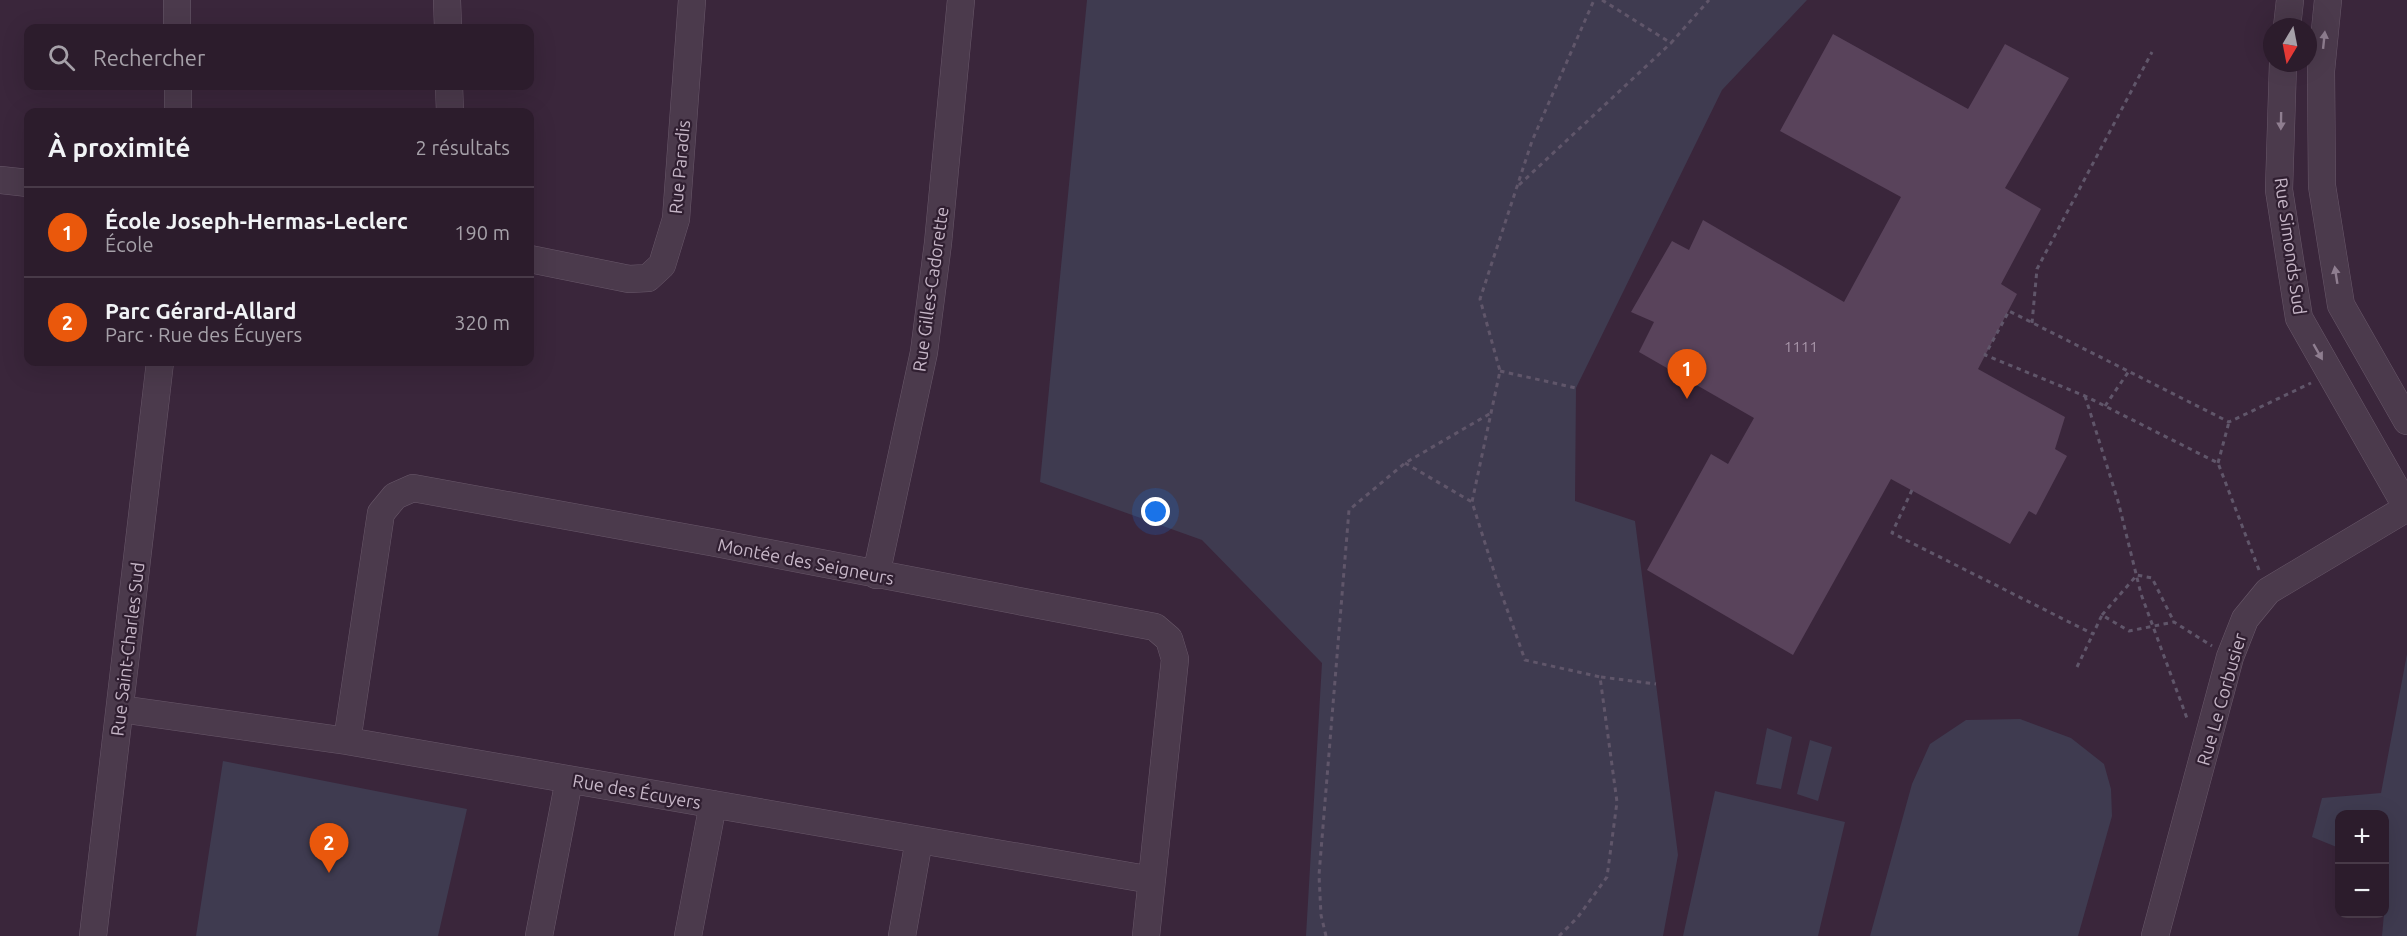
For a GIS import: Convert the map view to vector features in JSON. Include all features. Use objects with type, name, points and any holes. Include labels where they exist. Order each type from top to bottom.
[{"type":"street","points":[[177,0],[177,24]]},
{"type":"street","points":[[447,0],[448,24]]},
{"type":"street","name":"Rue Paradis","points":[[534,260],[629,279],[648,278],[662,265],[676,219],[692,0]]},
{"type":"street","name":"Rue Gilles-Cadorette","points":[[876,575],[924,352],[938,243],[961,0]]},
{"type":"street","points":[[2288,18],[2290,0]]},
{"type":"street","points":[[2328,0],[2321,71],[2322,186],[2341,305],[2407,421]]},
{"type":"street","name":"Rue Simonds Sud","points":[[2283,72],[2279,190],[2299,318],[2407,508]]},
{"type":"street","points":[[178,90],[178,108]]},
{"type":"street","points":[[449,90],[450,108]]},
{"type":"street","points":[[0,180],[24,183]]},
{"type":"street","name":"Rue Saint-Charles Sud","points":[[93,936],[160,366]]},
{"type":"street","name":"Montée des Seigneurs","points":[[347,741],[381,513],[395,496],[413,488],[1155,627],[1169,639],[1175,659],[1146,936]]},
{"type":"street","name":"Rue Le Corbusier","points":[[2155,936],[2230,657],[2245,619],[2268,591],[2407,508]]},
{"type":"street","name":"Rue des Écuyers","points":[[120,709],[347,741],[1152,880]]},
{"type":"street","points":[[539,936],[569,780]]},
{"type":"street","points":[[688,936],[713,804]]},
{"type":"street","points":[[902,936],[919,840]]},
{"type":"path","points":[[1594,0],[1532,141],[1480,299],[1500,371],[1472,502],[1525,660],[1600,677],[1656,684]]},
{"type":"path","points":[[1602,0],[1671,43]]},
{"type":"path","points":[[1517,186],[1671,43],[1709,0]]},
{"type":"path","points":[[2032,323],[2037,269],[2152,52]]},
{"type":"path","points":[[2217,463],[2085,396],[1985,355],[2009,311],[2229,422]]},
{"type":"path","points":[[1500,371],[1576,388]]},
{"type":"path","points":[[2105,406],[2129,371]]},
{"type":"path","points":[[2268,591],[2217,463],[2229,422],[2331,373]]},
{"type":"path","points":[[2085,396],[2118,501],[2142,594],[2190,726]]},
{"type":"path","points":[[1326,936],[1321,915],[1319,875],[1348,510],[1405,463],[1491,413]]},
{"type":"path","points":[[1405,463],[1472,502]]},
{"type":"path","points":[[1912,490],[1892,533],[2093,634]]},
{"type":"path","points":[[2077,667],[2102,615],[2137,575]]},
{"type":"path","points":[[2137,575],[2152,578],[2174,622],[2230,657]]},
{"type":"path","points":[[2102,615],[2129,631],[2174,622]]},
{"type":"path","points":[[1558,936],[1578,917],[1607,877],[1617,802],[1600,677]]},
{"type":"shaded area","points":[[1087,0],[1807,0],[1722,90],[1576,388],[1575,501],[1635,521],[1678,855],[1663,936],[1306,936],[1322,663],[1202,540],[1040,482]]},
{"type":"shaded area","points":[[2407,654],[2407,936],[2382,936],[2384,918],[2389,918],[2389,810],[2335,810],[2335,846],[2312,837],[2322,798],[2381,793]]},
{"type":"shaded area","points":[[2020,719],[2071,738],[2104,764],[2111,789],[2112,816],[2078,936],[1870,936],[1912,784],[1930,744],[1966,720]]},
{"type":"shaded area","points":[[1767,728],[1792,737],[1781,789],[1756,784]]},
{"type":"shaded area","points":[[1810,740],[1832,747],[1818,801],[1797,794]]},
{"type":"shaded area","points":[[223,761],[467,809],[438,936],[196,936]]},
{"type":"shaded area","points":[[1715,791],[1845,822],[1818,936],[1683,936]]},
{"type":"building","points":[[1833,34],[1968,109],[2005,44],[2069,78],[2005,188],[2041,209],[2001,284],[2017,294],[1978,369],[2065,417],[2055,449],[2067,456],[2036,515],[2029,511],[2010,544],[1891,479],[1793,655],[1647,570],[1711,454],[1728,464],[1754,418],[1639,352],[1654,322],[1631,312],[1672,241],[1689,250],[1703,220],[1844,302],[1901,197],[1780,131]]},
{"type":"place","name":"École Joseph-Hermas-Leclerc","points":[[1687,399]]},
{"type":"place","name":"Parc Gérard-Allard","points":[[329,873]]}]
